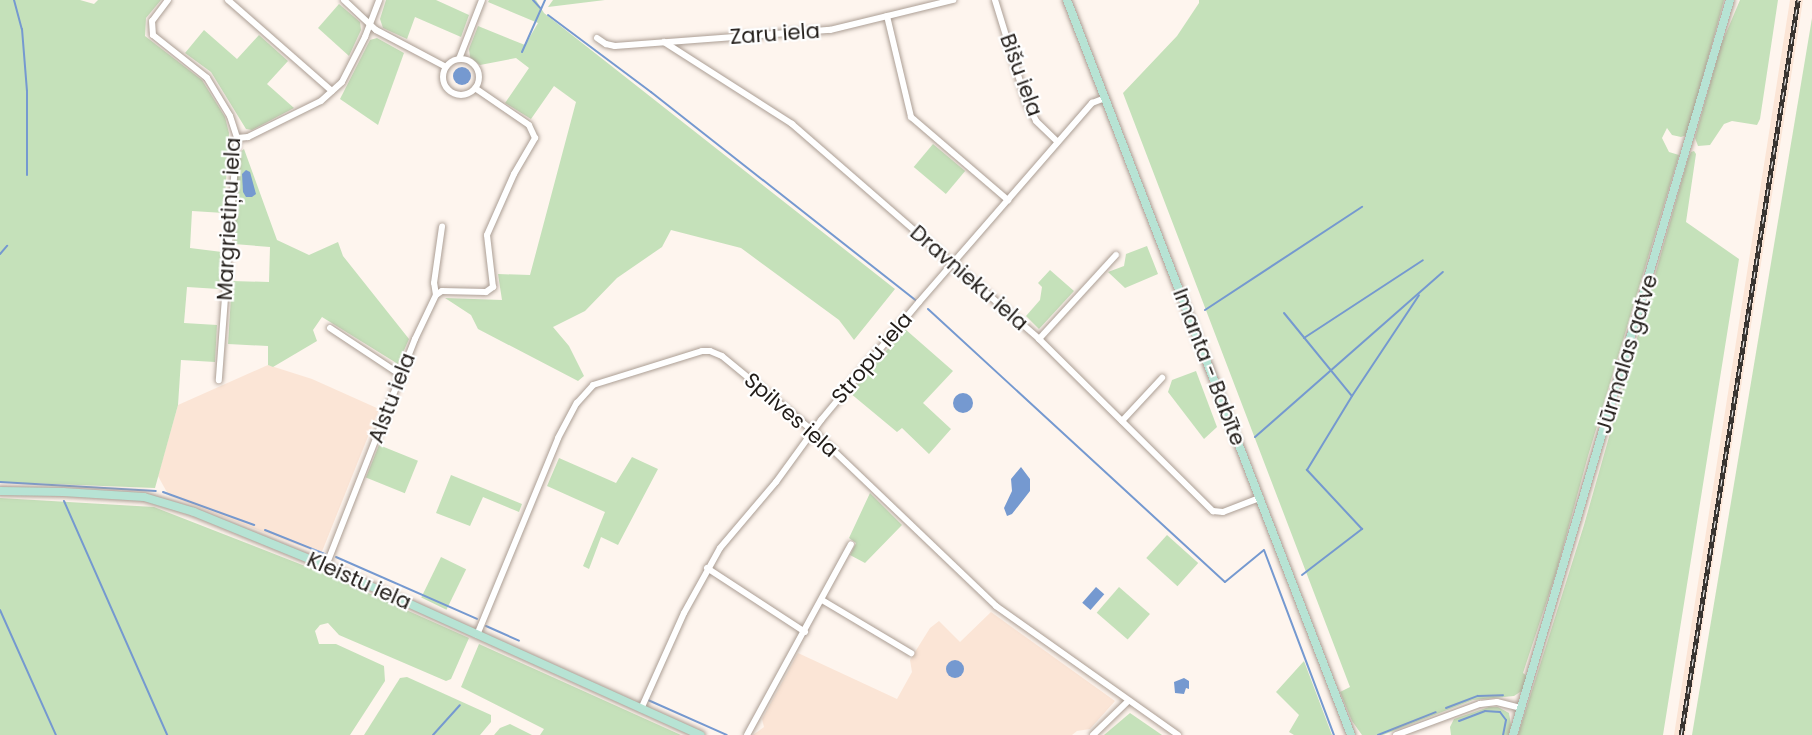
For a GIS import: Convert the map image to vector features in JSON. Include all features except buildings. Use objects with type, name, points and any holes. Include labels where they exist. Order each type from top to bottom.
[{"type":"main road","name":"Imanta - Babīte","points":[[1067,0],[1351,735]]},
{"type":"main road","name":"Jūrmalas gatve","points":[[1513,735],[1730,0]]},
{"type":"main road","name":"Kleistu iela","points":[[0,491],[63,492],[151,499],[194,512],[326,566],[701,735]]},
{"type":"street","name":"Margrietiņu iela","points":[[168,0],[152,21],[153,35],[207,78],[231,116],[237,138],[219,380]]},
{"type":"street","points":[[228,0],[332,91]]},
{"type":"street","points":[[344,0],[370,24],[446,67]]},
{"type":"street","points":[[237,138],[248,137],[321,101],[342,82],[379,0]]},
{"type":"street","points":[[459,59],[475,65],[479,80],[475,88],[459,95],[451,92],[445,85],[443,76],[446,67],[459,59],[482,0]]},
{"type":"street","name":"Zaru iela","points":[[597,38],[606,44],[615,46],[830,30],[953,0]]},
{"type":"street","name":"Bišu iela","points":[[995,0],[1026,101],[1036,122],[1058,142]]},
{"type":"street","points":[[887,16],[911,117],[1008,200]]},
{"type":"street","name":"Dravnieku iela","points":[[664,42],[792,124],[1039,339],[1213,511],[1223,512],[1260,498]]},
{"type":"street","points":[[436,295],[442,291],[486,292],[493,287],[487,235],[514,174],[535,138],[529,125],[475,88]]},
{"type":"street","name":"Stropu iela","points":[[641,709],[707,568],[813,431],[954,263],[1092,103],[1105,98]]},
{"type":"street","name":"Alstu iela","points":[[326,566],[401,375],[436,295],[434,283],[442,227]]},
{"type":"street","points":[[1039,339],[1116,255]]},
{"type":"street","points":[[330,328],[401,375]]},
{"type":"street","name":"Spilves iela","points":[[477,635],[558,438],[577,403],[593,385],[702,351],[710,351],[722,356],[813,431],[996,606],[1127,702],[1178,735]]},
{"type":"street","points":[[1122,421],[1162,378]]},
{"type":"street","points":[[747,735],[851,544]]},
{"type":"street","points":[[707,568],[805,632]]},
{"type":"street","points":[[822,600],[910,653]]},
{"type":"street","points":[[1093,735],[1127,702]]},
{"type":"street","points":[[1396,735],[1480,704],[1497,702],[1521,708]]},
{"type":"shaded area","points":[[1790,0],[1803,0],[1685,735],[1674,735]]},
{"type":"shaded area","points":[[268,365],[312,379],[379,409],[321,554],[169,496],[158,476],[178,405]]},
{"type":"shaded area","points":[[991,612],[1115,701],[1090,729],[1077,731],[1072,735],[753,735],[764,727],[762,719],[798,653],[897,699],[912,672],[910,660],[930,628],[939,621],[960,642]]},
{"type":"green space","points":[[0,0],[80,0],[94,4],[98,0],[161,0],[146,18],[145,36],[202,80],[225,117],[229,133],[224,213],[192,211],[190,248],[222,252],[219,289],[187,287],[184,323],[217,325],[215,362],[181,360],[178,405],[155,488],[0,482]]},
{"type":"green space","points":[[386,0],[436,0],[469,15],[461,37],[415,17],[407,39],[383,28],[380,19]]},
{"type":"green space","points":[[489,0],[536,0],[544,13],[895,289],[854,340],[839,320],[741,248],[671,230],[662,247],[617,278],[585,311],[553,327],[569,346],[584,376],[578,381],[478,329],[471,315],[445,298],[502,300],[498,274],[530,275],[576,102],[554,86],[531,119],[505,103],[529,68],[516,58],[480,65],[470,57],[469,49],[478,26],[525,45],[538,23],[488,2]]},
{"type":"green space","points":[[553,0],[605,0],[548,7]]},
{"type":"green space","points":[[1199,0],[1724,0],[1687,135],[1681,137],[1672,135],[1667,128],[1662,138],[1669,152],[1679,155],[1588,456],[1556,573],[1523,673],[1527,676],[1523,690],[1514,696],[1473,700],[1383,735],[1362,735],[1352,721],[1340,692],[1350,687],[1123,93],[1177,36]]},
{"type":"green space","points":[[1740,0],[1778,0],[1760,119],[1757,125],[1732,121],[1724,124],[1710,145],[1698,146],[1695,138],[1721,45]]},
{"type":"green space","points":[[339,4],[360,22],[361,30],[349,56],[318,28]]},
{"type":"green space","points":[[1812,18],[1812,735],[1692,735]]},
{"type":"green space","points":[[204,30],[237,59],[259,35],[288,61],[267,84],[294,108],[252,130],[246,129],[211,72],[185,53]]},
{"type":"green space","points":[[377,38],[404,53],[378,125],[340,99],[370,40]]},
{"type":"green space","points":[[933,144],[965,171],[946,194],[914,167]]},
{"type":"green space","points":[[244,149],[277,240],[309,255],[338,242],[343,256],[409,339],[398,364],[322,317],[313,330],[317,341],[273,367],[268,365],[268,346],[228,344],[232,281],[269,282],[270,247],[234,244],[238,154]]},
{"type":"green space","points":[[1694,151],[1696,154],[1686,222],[1739,259],[1663,735],[1518,735],[1584,525],[1688,159]]},
{"type":"green space","points":[[1147,246],[1158,274],[1125,288],[1108,272],[1124,266],[1126,254]]},
{"type":"green space","points":[[1050,270],[1074,291],[1039,329],[1026,316],[1040,300],[1042,287],[1038,283]]},
{"type":"green space","points":[[905,329],[953,371],[923,403],[951,429],[929,454],[902,428],[897,432],[850,393]]},
{"type":"green space","points":[[1196,371],[1217,427],[1204,439],[1168,392],[1172,380]]},
{"type":"green space","points":[[379,445],[418,461],[405,493],[366,477]]},
{"type":"green space","points":[[632,457],[658,469],[618,545],[601,537],[589,569],[583,566],[605,512],[547,486],[559,458],[616,483]]},
{"type":"green space","points":[[451,475],[522,504],[519,512],[483,497],[470,526],[436,513]]},
{"type":"green space","points":[[870,493],[902,525],[865,563],[850,555],[856,543],[849,538]]},
{"type":"green space","points":[[0,498],[154,507],[328,575],[469,638],[451,679],[446,681],[339,635],[328,623],[320,625],[315,631],[319,644],[336,644],[384,666],[385,681],[350,735],[0,735]]},
{"type":"green space","points":[[1167,535],[1198,563],[1177,586],[1146,558]]},
{"type":"green space","points":[[441,557],[466,569],[446,610],[421,597]]},
{"type":"green space","points":[[1119,587],[1150,614],[1128,640],[1097,613]]},
{"type":"green space","points":[[479,644],[681,735],[540,735],[544,729],[461,687]]},
{"type":"green space","points":[[1304,661],[1332,735],[1294,735],[1289,732],[1299,715],[1276,692]]},
{"type":"green space","points":[[407,677],[491,715],[491,722],[480,735],[364,735],[400,678]]},
{"type":"green space","points":[[1489,707],[1498,707],[1509,713],[1511,725],[1509,735],[1451,735],[1450,727],[1454,719]]},
{"type":"green space","points":[[1130,713],[1162,735],[1104,735]]},
{"type":"green space","points":[[510,724],[532,735],[494,735],[500,728]]},
{"type":"water","points":[[462,67],[468,70],[471,76],[468,82],[462,85],[456,82],[453,76],[456,70]]},
{"type":"water","points":[[246,170],[250,172],[256,194],[252,197],[246,197],[243,192],[242,174]]},
{"type":"water","points":[[959,393],[967,393],[973,399],[973,407],[967,413],[959,413],[953,407],[953,399]]},
{"type":"water","points":[[1021,467],[1030,479],[1030,491],[1012,514],[1007,516],[1004,508],[1012,491],[1011,479]]},
{"type":"water","points":[[1096,587],[1104,594],[1091,610],[1082,603]]},
{"type":"water","points":[[955,660],[961,663],[964,669],[961,675],[955,678],[949,675],[946,669],[949,663]]},
{"type":"water","points":[[1184,678],[1189,681],[1189,689],[1186,688],[1184,694],[1175,693],[1174,682]]},
{"type":"waterway","points":[[14,0],[22,29],[27,91],[27,175]]},
{"type":"waterway","points":[[533,0],[541,9]]},
{"type":"waterway","points":[[522,52],[545,0]]},
{"type":"waterway","points":[[548,15],[651,92],[918,302]]},
{"type":"waterway","points":[[1205,310],[1362,207]]},
{"type":"waterway","points":[[0,254],[7,246]]},
{"type":"waterway","points":[[1304,338],[1423,260]]},
{"type":"waterway","points":[[1255,437],[1443,272]]},
{"type":"waterway","points":[[1302,575],[1362,529],[1307,470],[1352,396],[1419,295]]},
{"type":"waterway","points":[[928,309],[1225,582],[1264,550],[1334,735]]},
{"type":"waterway","points":[[1284,313],[1352,396]]},
{"type":"waterway","points":[[0,482],[156,491]]},
{"type":"waterway","points":[[163,492],[254,525]]},
{"type":"waterway","points":[[64,501],[167,735]]},
{"type":"waterway","points":[[265,530],[325,554]]},
{"type":"waterway","points":[[336,557],[477,619]]},
{"type":"waterway","points":[[0,610],[56,735]]},
{"type":"waterway","points":[[486,626],[519,641]]},
{"type":"waterway","points":[[1446,708],[1478,696],[1503,695]]},
{"type":"waterway","points":[[648,700],[727,735]]},
{"type":"waterway","points":[[433,735],[460,705]]},
{"type":"waterway","points":[[1459,721],[1485,711],[1500,712],[1506,720],[1503,735]]},
{"type":"waterway","points":[[1378,735],[1436,712]]},
{"type":"railway","points":[[1681,735],[1798,0]]}]
